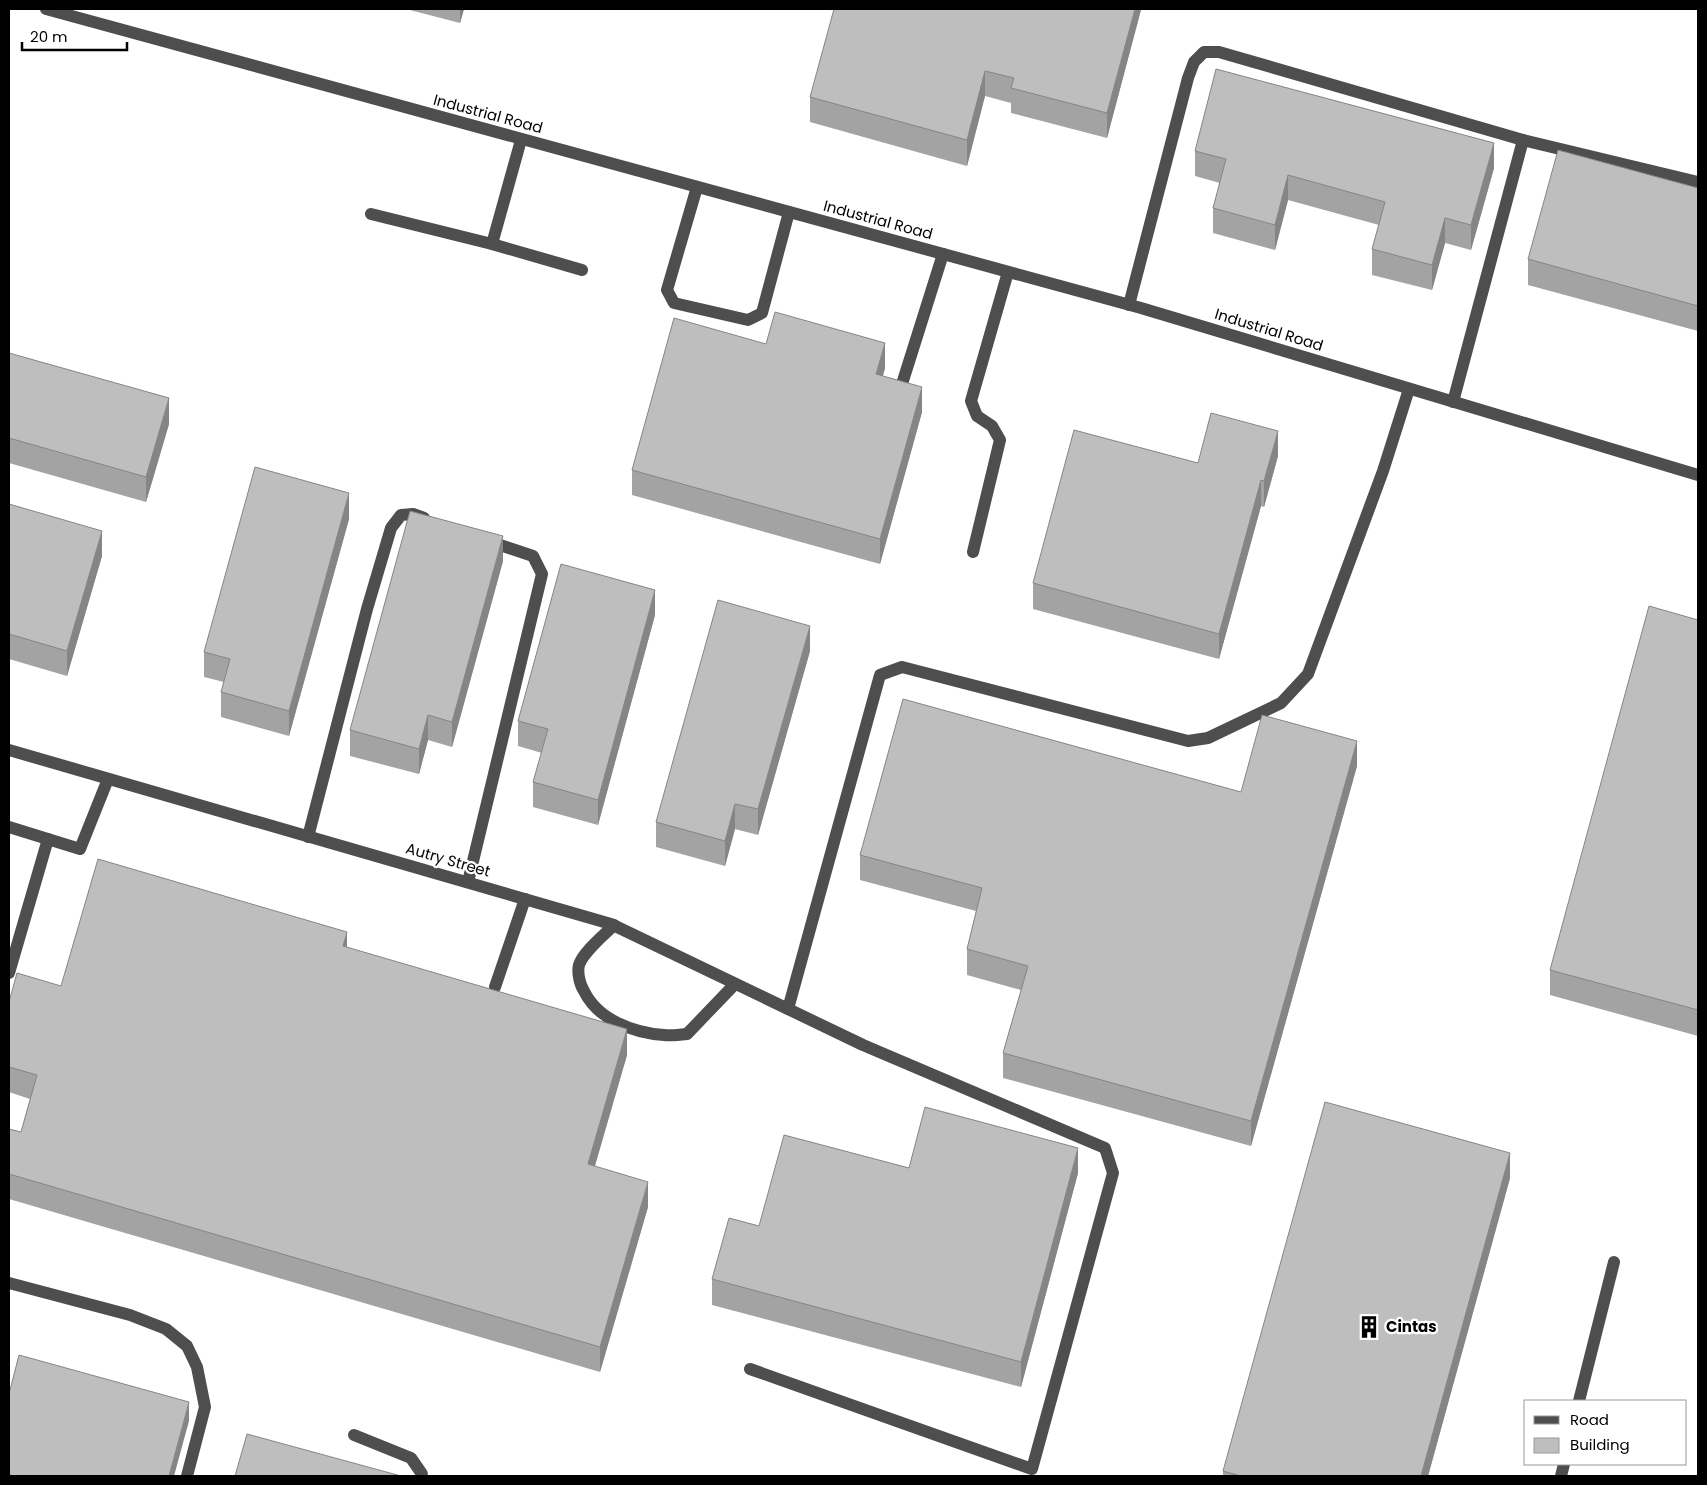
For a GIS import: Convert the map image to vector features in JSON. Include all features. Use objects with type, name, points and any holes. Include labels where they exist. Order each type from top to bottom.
[{"type":"street","name":"Industrial Road","points":[[46,9],[1129,305],[1698,476]]},
{"type":"street","points":[[1129,305],[1188,78],[1194,62],[1204,52],[1220,52],[1523,140],[1698,182]]},
{"type":"street","points":[[492,244],[521,140]]},
{"type":"street","points":[[1454,402],[1523,140]]},
{"type":"street","points":[[698,188],[667,290],[674,304],[748,320],[762,313],[789,212]]},
{"type":"street","points":[[371,214],[492,244],[582,270]]},
{"type":"street","points":[[902,384],[943,254]]},
{"type":"street","points":[[973,552],[1000,440],[992,426],[977,416],[971,400],[1008,272]]},
{"type":"street","points":[[788,1009],[880,675],[902,667],[1188,742],[1208,738],[1281,703],[1308,674],[1383,471],[1409,389]]},
{"type":"street","points":[[308,837],[367,609],[391,528],[401,515],[413,514],[432,521]]},
{"type":"street","points":[[468,882],[542,574],[533,556],[478,537]]},
{"type":"street","name":"Autry Street","points":[[9,750],[614,926],[862,1045],[1105,1148],[1113,1173],[1035,1472]]},
{"type":"street","points":[[9,827],[80,849],[108,779]]},
{"type":"street","points":[[9,973],[48,839]]},
{"type":"street","points":[[495,987],[525,899]]},
{"type":"street","points":[[614,926],[585,954],[579,966],[581,985],[588,1000],[615,1023],[635,1030],[664,1035],[687,1034],[735,984]]},
{"type":"street","points":[[1580,1400],[1614,1262]]},
{"type":"street","points":[[9,1283],[130,1316],[166,1329],[187,1346],[197,1367],[205,1407],[187,1476]]},
{"type":"street","points":[[750,1369],[1035,1472]]},
{"type":"street","points":[[354,1435],[411,1458],[422,1474],[421,1476]]},
{"type":"building","points":[[834,9],[1135,9],[1107,113],[1011,88],[1014,78],[985,71],[967,140],[810,97]]},
{"type":"building","points":[[1216,69],[1494,143],[1471,225],[1445,218],[1432,265],[1372,249],[1385,202],[1288,175],[1275,225],[1213,208],[1226,159],[1195,151]]},
{"type":"building","points":[[1558,150],[1698,188],[1698,306],[1528,259]]},
{"type":"building","points":[[775,312],[885,343],[876,374],[922,387],[880,539],[632,470],[674,318],[766,344]]},
{"type":"building","points":[[9,353],[169,398],[146,477],[9,438]]},
{"type":"building","points":[[1211,413],[1278,431],[1264,481],[1261,480],[1219,634],[1033,583],[1074,430],[1198,463]]},
{"type":"building","points":[[255,467],[349,493],[289,711],[221,692],[230,659],[204,652]]},
{"type":"building","points":[[9,504],[102,531],[67,651],[9,634]]},
{"type":"building","points":[[410,511],[503,536],[452,722],[428,715],[419,749],[350,730]]},
{"type":"building","points":[[561,564],[655,590],[598,800],[533,782],[548,729],[518,721]]},
{"type":"building","points":[[718,600],[810,626],[758,809],[735,804],[725,841],[656,822]]},
{"type":"building","points":[[1649,606],[1698,620],[1698,1010],[1550,970]]},
{"type":"building","points":[[903,699],[1241,792],[1262,715],[1357,741],[1251,1121],[1003,1053],[1028,966],[967,949],[982,888],[860,855]]},
{"type":"building","points":[[98,859],[347,932],[343,946],[627,1029],[588,1164],[648,1182],[600,1347],[9,1174],[9,1129],[21,1132],[37,1075],[9,1067],[9,1002],[17,973],[61,986]]},
{"type":"building","name":"Cintas","points":[[1325,1102],[1510,1153],[1421,1476],[1241,1476],[1223,1471]]},
{"type":"building","points":[[925,1107],[1078,1148],[1021,1362],[712,1279],[729,1218],[759,1226],[784,1135],[909,1168]]},
{"type":"building","points":[[19,1355],[189,1402],[169,1476],[9,1476],[9,1394]]},
{"type":"building","points":[[247,1434],[401,1476],[235,1476]]},
{"type":"place","name":"Cintas","points":[[1369,1327]]}]
